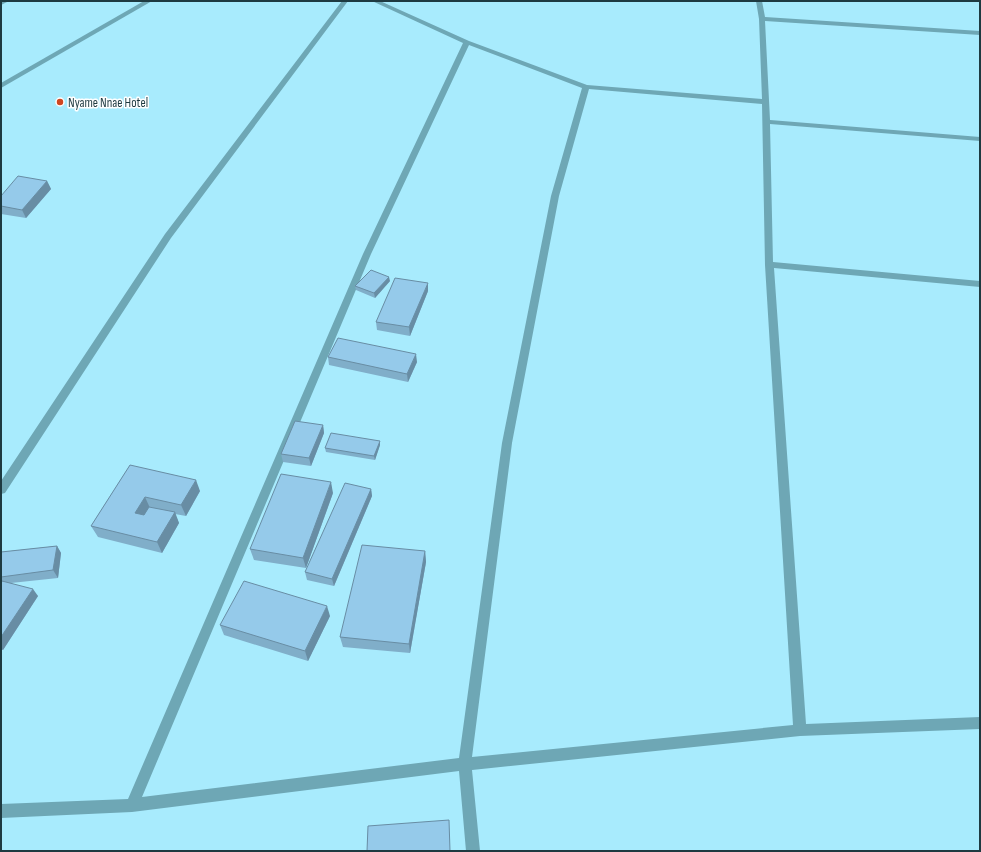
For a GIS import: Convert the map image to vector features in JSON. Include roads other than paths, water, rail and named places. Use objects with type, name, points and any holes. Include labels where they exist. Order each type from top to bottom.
[{"type":"street","points":[[1,3],[6,1]]},
{"type":"street","points":[[1,86],[149,1]]},
{"type":"street","points":[[1,490],[168,236],[345,1]]},
{"type":"street","points":[[375,1],[467,42],[586,87],[766,102]]},
{"type":"street","points":[[759,1],[762,19],[768,122],[770,265],[800,730]]},
{"type":"street","points":[[762,19],[980,34]]},
{"type":"street","points":[[132,805],[367,254],[467,42]]},
{"type":"street","points":[[473,851],[465,764],[507,442],[555,196],[586,87]]},
{"type":"street","points":[[768,122],[980,139]]},
{"type":"street","points":[[770,265],[980,284]]},
{"type":"street","points":[[1,811],[132,805],[465,764],[800,730],[980,723]]},
{"type":"place","name":"Nyame Nnae Hotel","points":[[60,102]]}]
